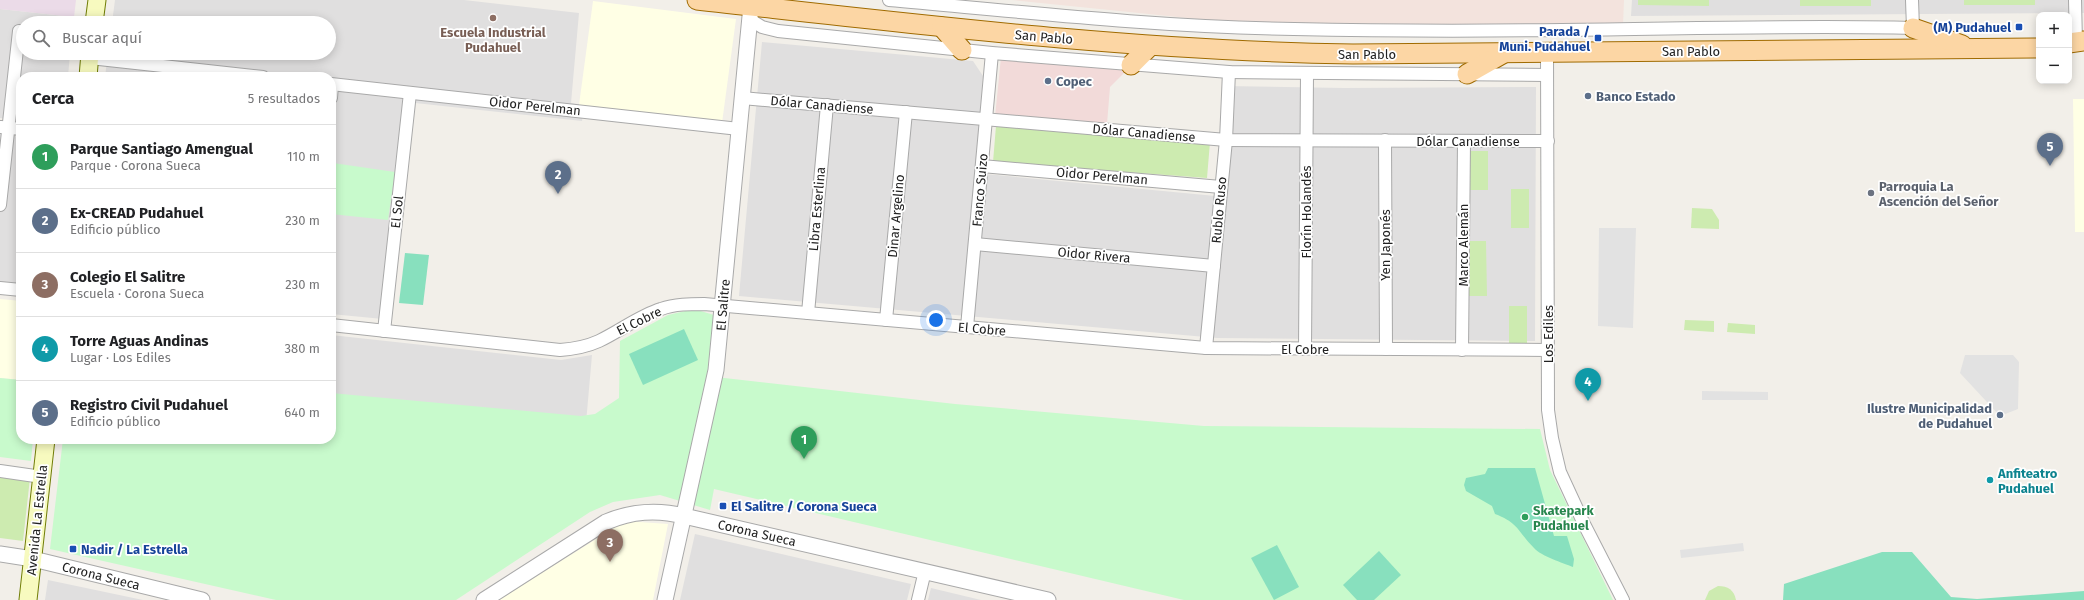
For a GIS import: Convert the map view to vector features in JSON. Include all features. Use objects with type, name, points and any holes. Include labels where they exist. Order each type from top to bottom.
[{"type":"main road","points":[[95,16],[97,0]]},
{"type":"main road","name":"San Pablo","points":[[697,0],[754,8],[942,27],[1150,46],[1242,52],[1547,52],[2036,48]]},
{"type":"main road","points":[[942,27],[962,50]]},
{"type":"main road","points":[[1913,28],[1973,49]]},
{"type":"main road","points":[[1131,65],[1150,46]]},
{"type":"main road","points":[[1468,74],[1506,52]]},
{"type":"main road","points":[[88,72],[90,60]]},
{"type":"main road","name":"Avenida La Estrella","points":[[28,600],[45,444]]},
{"type":"street","name":"San Pablo","points":[[889,0],[1134,22],[1282,29],[1563,30],[1628,28],[1913,28]]},
{"type":"street","points":[[1912,0],[1913,28]]},
{"type":"street","points":[[2075,0],[2076,46]]},
{"type":"street","name":"San Pablo","points":[[754,8],[762,27],[778,31],[992,53],[1131,65],[1229,72],[1306,74],[1548,75]]},
{"type":"street","name":"El Salitre","points":[[666,600],[713,389],[723,306],[742,98],[754,8]]},
{"type":"street","points":[[0,205],[4,127],[16,49]]},
{"type":"street","name":"Los Ediles","points":[[1547,52],[1548,410],[1552,438],[1560,472],[1584,524],[1623,600]]},
{"type":"street","name":"Franco Suizo","points":[[967,327],[992,53]]},
{"type":"street","points":[[123,60],[222,72]]},
{"type":"street","name":"Rublo Ruso","points":[[1206,348],[1226,140],[1229,72]]},
{"type":"street","name":"Florín Holandés","points":[[1305,349],[1306,74]]},
{"type":"street","name":"Oidor Perelman","points":[[336,84],[739,129]]},
{"type":"street","name":"El Sol","points":[[384,331],[410,93]]},
{"type":"street","name":"Dólar Canadiense","points":[[742,98],[1226,140],[1548,141]]},
{"type":"street","name":"Libra Esterlina","points":[[808,313],[827,105]]},
{"type":"street","name":"Dinar Argelino","points":[[886,320],[906,112]]},
{"type":"street","points":[[4,127],[16,128]]},
{"type":"street","name":"Yen Japonés","points":[[1385,140],[1386,349]]},
{"type":"street","name":"Marco Alemán","points":[[1462,350],[1464,141]]},
{"type":"street","name":"Oidor Perelman","points":[[982,166],[1222,187]]},
{"type":"street","name":"Oidor Rivera","points":[[975,244],[1214,266]]},
{"type":"street","points":[[0,288],[16,290]]},
{"type":"street","name":"El Cobre","points":[[336,326],[560,350],[581,347],[600,341],[644,316],[663,308],[693,304],[1206,348],[1548,350]]},
{"type":"street","points":[[0,471],[42,477]]},
{"type":"street","name":"Corona Sueca","points":[[484,600],[596,528],[616,518],[649,511],[684,516],[925,571],[1004,595],[1048,600]]},
{"type":"street","name":"Corona Sueca","points":[[0,554],[33,559],[165,596],[202,600]]},
{"type":"street","points":[[918,600],[925,571]]},
{"type":"shaded area","points":[[0,0],[76,0],[74,16],[0,9]]},
{"type":"shaded area","points":[[115,0],[464,0],[579,13],[571,103],[584,105],[582,121],[406,102],[383,319],[336,314],[336,72],[106,72],[107,60],[336,60],[336,16],[113,16]]},
{"type":"shaded area","points":[[1012,0],[1624,0],[1623,25],[1237,23]]},
{"type":"shaded area","points":[[1632,0],[2084,0],[2084,13],[2036,12],[2036,13],[1631,16]]},
{"type":"shaded area","points":[[593,1],[736,19],[722,123],[579,105]]},
{"type":"shaded area","points":[[0,9],[65,16],[16,16],[16,60],[69,60],[68,72],[16,72],[16,120],[0,118]]},
{"type":"shaded area","points":[[762,42],[973,61],[983,76],[975,173],[1226,197],[1231,135],[1224,86],[1344,88],[1536,87],[1535,341],[1217,338],[739,296]]},
{"type":"shaded area","points":[[1001,57],[1128,69],[1110,87],[1107,124],[995,117]]},
{"type":"shaded area","points":[[2073,99],[2084,99],[2084,232],[2075,232]]},
{"type":"shaded area","points":[[0,134],[16,136],[16,284],[0,282]]},
{"type":"shaded area","points":[[1599,228],[1636,228],[1633,328],[1598,326]]},
{"type":"shaded area","points":[[0,299],[16,301],[16,380],[0,378]]},
{"type":"shaded area","points":[[336,336],[561,360],[592,355],[586,423],[336,397]]},
{"type":"shaded area","points":[[1965,355],[2013,355],[2019,362],[2018,409],[2000,416],[1960,373]]},
{"type":"shaded area","points":[[1702,391],[1768,392],[1768,400],[1702,400]]},
{"type":"shaded area","points":[[625,521],[668,524],[653,600],[499,600]]},
{"type":"shaded area","points":[[695,534],[911,584],[907,600],[680,600]]},
{"type":"shaded area","points":[[1743,543],[1744,551],[1681,558],[1680,550]]},
{"type":"shaded area","points":[[48,580],[143,600],[45,600]]},
{"type":"shaded area","points":[[931,588],[981,600],[928,600]]},
{"type":"green space","points":[[1638,0],[1709,0],[1709,6],[1638,5]]},
{"type":"green space","points":[[1800,0],[1871,0],[1871,6],[1800,6]]},
{"type":"green space","points":[[1964,0],[2035,0],[2035,5],[1964,5]]},
{"type":"green space","points":[[996,126],[1210,142],[1207,178],[993,162]]},
{"type":"green space","points":[[1470,151],[1488,151],[1488,190],[1470,190]]},
{"type":"green space","points":[[336,163],[395,172],[388,220],[336,215]]},
{"type":"green space","points":[[1511,189],[1529,189],[1529,228],[1511,228]]},
{"type":"green space","points":[[1692,208],[1712,209],[1719,220],[1719,229],[1691,228]]},
{"type":"green space","points":[[1468,241],[1486,241],[1487,296],[1468,296]]},
{"type":"green space","points":[[405,253],[429,255],[423,305],[399,303]]},
{"type":"green space","points":[[1509,306],[1527,306],[1527,344],[1509,344]]},
{"type":"green space","points":[[694,309],[714,315],[707,376],[955,404],[1204,426],[1540,429],[1550,470],[1613,600],[1184,600],[714,489],[710,510],[660,495],[613,502],[590,512],[456,600],[276,600],[50,549],[62,444],[336,444],[336,393],[581,416],[595,414],[619,398],[620,341],[668,315]]},
{"type":"green space","points":[[1685,320],[1714,321],[1714,332],[1684,330]]},
{"type":"green space","points":[[1728,323],[1755,325],[1755,334],[1727,332]]},
{"type":"green space","points":[[684,329],[698,360],[643,385],[629,354]]},
{"type":"green space","points":[[0,378],[16,380],[16,444],[33,444],[31,461],[0,457]]},
{"type":"green space","name":"Skatepark Pudahuel","points":[[1488,468],[1535,468],[1554,536],[1567,536],[1574,559],[1573,567],[1552,559],[1537,551],[1514,524],[1495,514],[1492,506],[1466,491],[1464,485],[1466,478],[1485,474]]},
{"type":"green space","points":[[0,475],[30,478],[23,541],[0,538]]},
{"type":"green space","points":[[1277,545],[1299,587],[1274,600],[1251,558]]},
{"type":"green space","points":[[1379,551],[1401,575],[1374,600],[1357,600],[1343,585]]},
{"type":"green space","points":[[1882,552],[1912,552],[1951,597],[1977,599],[2084,591],[2084,600],[1783,600],[1784,584]]},
{"type":"green space","points":[[1718,586],[1730,589],[1736,600],[1705,600],[1709,591]]},
{"type":"place","name":"Escuela Industrial Pudahuel","points":[[493,18]]},
{"type":"place","name":"(M) Pudahuel","points":[[2019,27]]},
{"type":"place","name":"Parada / Muni. Pudahuel","points":[[1598,38]]},
{"type":"place","name":"Copec","points":[[1048,81]]},
{"type":"place","name":"Banco Estado","points":[[1588,96]]},
{"type":"place","name":"Registro Civil Pudahuel","points":[[2050,166]]},
{"type":"place","name":"Parroquia La Ascención del Señor","points":[[1871,193]]},
{"type":"place","name":"Ex-CREAD Pudahuel","points":[[558,194]]},
{"type":"place","name":"Torre Aguas Andinas","points":[[1588,401]]},
{"type":"place","name":"Ilustre Municipalidad de Pudahuel","points":[[2000,415]]},
{"type":"place","name":"Parque Santiago Amengual","points":[[804,459]]},
{"type":"place","name":"Anfiteatro Pudahuel","points":[[1990,480]]},
{"type":"place","name":"El Salitre / Corona Sueca","points":[[723,506]]},
{"type":"place","name":"Skatepark Pudahuel","points":[[1525,517]]},
{"type":"place","name":"Nadir / La Estrella","points":[[73,549]]},
{"type":"place","name":"Colegio El Salitre","points":[[610,562]]}]
